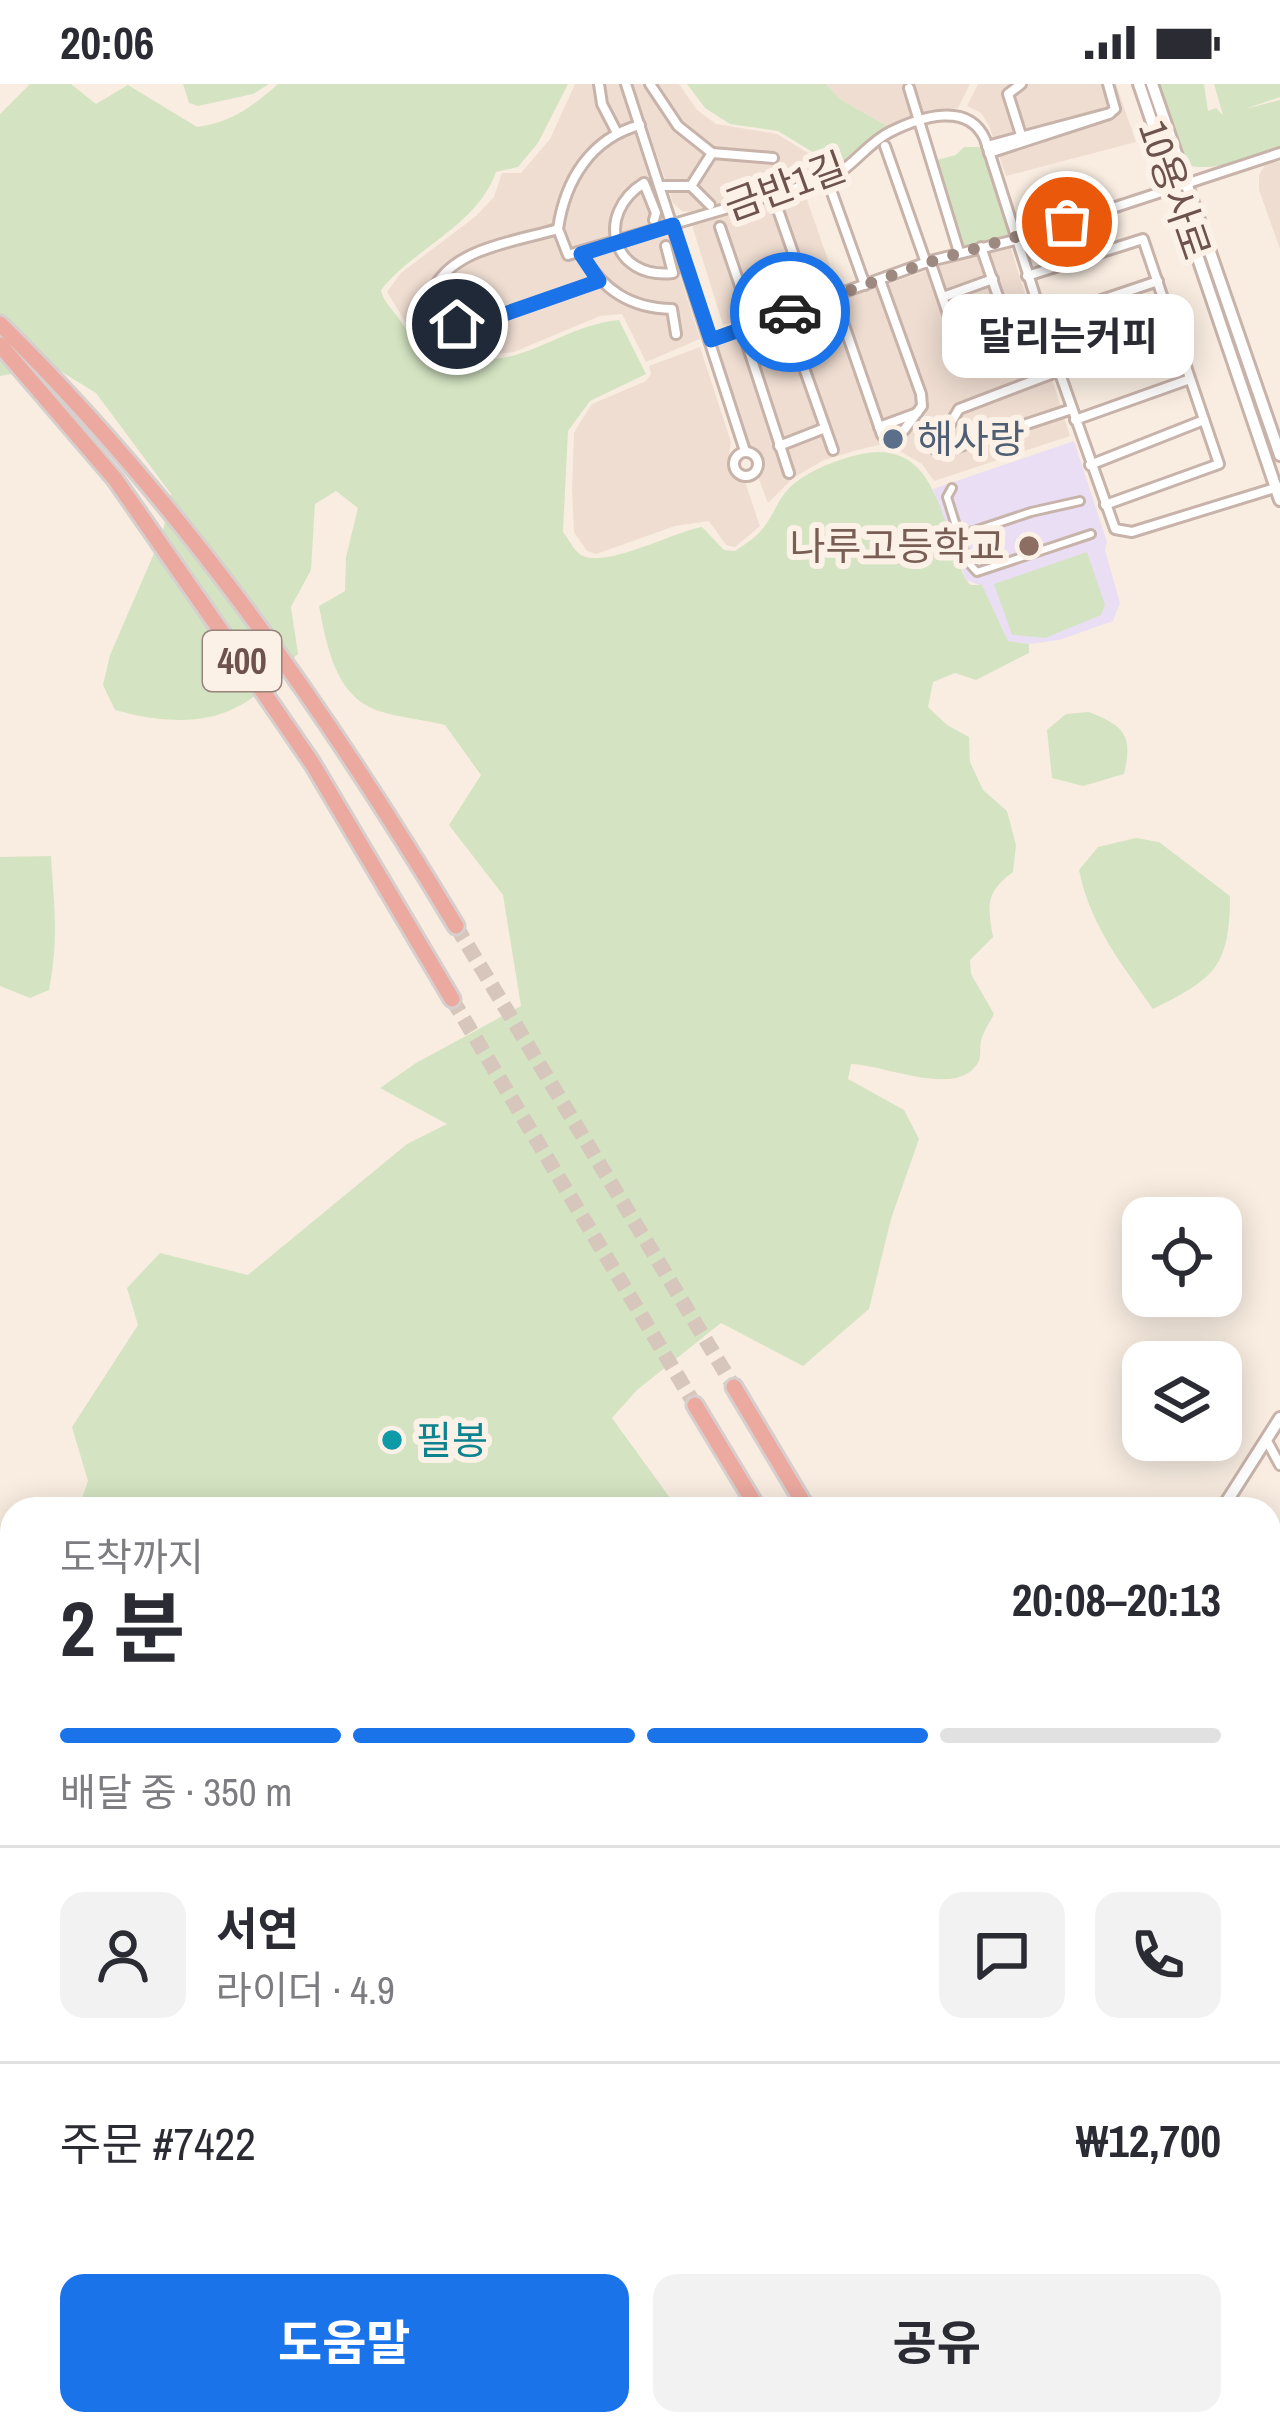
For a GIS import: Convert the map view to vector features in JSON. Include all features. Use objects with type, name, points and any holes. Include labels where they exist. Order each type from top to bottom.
[{"type":"highway","name":"400","points":[[0,324],[118,450],[217,571],[340,740],[456,926]]},
{"type":"highway","name":"400","points":[[0,345],[115,478],[312,764],[452,999]]},
{"type":"highway","points":[[734,1388],[800,1497]]},
{"type":"highway","points":[[695,1405],[751,1497]]},
{"type":"street","points":[[599,84],[602,104],[616,131]]},
{"type":"street","name":"금반1길","points":[[626,84],[746,452]]},
{"type":"street","points":[[650,84],[678,126],[712,153],[772,158]]},
{"type":"street","points":[[1022,84],[1008,94],[1022,139]]},
{"type":"street","points":[[988,150],[1110,113],[1114,109],[1108,84]]},
{"type":"street","name":"10용사로","points":[[1139,84],[1280,455]]},
{"type":"street","name":"10용사로","points":[[1152,84],[1279,491]]},
{"type":"street","points":[[909,88],[960,253]]},
{"type":"street","points":[[920,122],[949,115],[968,117],[977,124],[1112,524],[1126,533],[1279,491]]},
{"type":"street","name":"금반1길","points":[[673,225],[835,176],[892,131],[920,122]]},
{"type":"street","points":[[640,125],[616,131],[594,149],[567,192],[558,229],[568,255],[673,225]]},
{"type":"street","name":"금반1길","points":[[885,146],[962,351],[1008,336],[1011,330],[981,247]]},
{"type":"street","points":[[692,186],[712,153]]},
{"type":"street","points":[[711,340],[928,262],[1015,239],[1280,153]]},
{"type":"street","points":[[654,220],[656,213],[644,183],[621,203],[614,229],[616,243],[634,265],[660,274],[673,273],[666,246]]},
{"type":"street","points":[[660,186],[692,186],[710,206]]},
{"type":"street","name":"금반1길","points":[[832,190],[865,286]]},
{"type":"street","points":[[777,207],[811,304]]},
{"type":"street","points":[[720,226],[753,325]]},
{"type":"street","points":[[558,229],[462,259],[446,269],[431,295],[434,305],[457,324],[476,324],[599,281]]},
{"type":"street","points":[[1028,276],[1143,239],[1158,281],[1219,464],[1105,506]]},
{"type":"street","points":[[581,254],[599,281],[632,302],[672,309],[676,334]]},
{"type":"street","points":[[943,297],[993,279]]},
{"type":"street","points":[[880,280],[921,394],[922,406],[904,430]]},
{"type":"street","points":[[1042,320],[1158,281]]},
{"type":"street","points":[[834,296],[880,431],[917,413]]},
{"type":"street","points":[[784,314],[833,450]]},
{"type":"street","points":[[1172,325],[959,410],[935,448],[945,451],[1190,379]]},
{"type":"street","points":[[742,329],[789,473]]},
{"type":"street","points":[[1090,464],[1204,420]]},
{"type":"street","points":[[779,446],[825,428]]},
{"type":"street","points":[[952,488],[947,497],[967,561],[976,572],[1091,534]]},
{"type":"street","points":[[959,536],[1080,501]]},
{"type":"street","points":[[1230,1497],[1280,1418]]},
{"type":"street","points":[[1266,1440],[1280,1466]]},
{"type":"shaded area","points":[[575,84],[619,84],[700,339],[646,362],[622,314],[600,316],[514,352],[480,356],[427,342],[410,329],[387,292],[401,273],[476,216],[494,197],[502,173],[521,173],[550,139]]},
{"type":"shaded area","points":[[633,84],[679,84],[697,110],[716,124],[777,134],[821,161],[825,174],[693,212],[682,211],[673,203]]},
{"type":"shaded area","points":[[826,84],[970,84],[958,108],[914,114],[887,126],[840,99]]},
{"type":"shaded area","points":[[978,84],[1116,84],[1136,142],[1006,176],[989,126],[981,113],[967,106]]},
{"type":"shaded area","points":[[1280,161],[1280,249],[1259,190],[1259,175],[1265,165]]},
{"type":"shaded area","points":[[804,191],[837,286],[723,325],[692,225]]},
{"type":"shaded area","points":[[1009,243],[1070,436],[934,481],[922,464],[883,444],[824,460],[793,478],[768,503],[758,477],[764,470],[762,457],[750,446],[715,342]]},
{"type":"shaded area","points":[[700,347],[731,442],[728,462],[735,478],[745,482],[760,526],[735,547],[726,545],[709,521],[675,526],[596,554],[587,551],[574,532],[574,433],[592,404],[646,381],[649,366]]},
{"type":"shaded area","name":"나루고등학교","points":[[1074,441],[1107,542],[1105,550],[1120,603],[1113,621],[1059,640],[1008,641],[982,586],[966,580],[933,489]]},
{"type":"green space","points":[[30,84],[71,84],[96,104],[128,85],[197,127],[241,112],[278,84],[568,84],[538,143],[518,167],[496,172],[475,207],[381,290],[405,328],[420,342],[472,359],[516,355],[575,331],[619,320],[646,374],[590,401],[568,431],[563,532],[576,551],[592,558],[622,554],[702,527],[724,550],[735,551],[761,531],[786,492],[803,477],[849,457],[884,452],[905,458],[921,472],[933,490],[966,580],[982,585],[1008,641],[1029,644],[1029,653],[976,680],[955,673],[933,682],[928,707],[969,737],[970,762],[983,790],[1007,811],[1016,845],[1013,872],[991,900],[993,937],[970,960],[971,974],[994,1014],[982,1038],[979,1062],[963,1076],[949,1079],[851,1064],[848,1079],[904,1110],[919,1139],[891,1219],[869,1309],[803,1366],[721,1323],[637,1390],[612,1418],[669,1497],[82,1497],[88,1481],[72,1427],[138,1325],[127,1288],[160,1253],[248,1275],[407,1144],[447,1124],[380,1088],[521,1006],[503,895],[449,825],[481,775],[445,725],[369,707],[347,688],[333,662],[319,606],[345,591],[346,557],[358,508],[336,491],[315,504],[311,570],[291,607],[298,654],[270,682],[239,706],[209,717],[162,719],[115,710],[103,685],[110,655],[162,535],[171,494],[96,393],[52,366],[0,376],[0,114]]},
{"type":"green space","points":[[183,84],[269,84],[253,94],[198,106],[189,103]]},
{"type":"green space","points":[[687,84],[826,84],[840,99],[887,126],[829,172],[824,159],[778,131],[730,124],[705,108]]},
{"type":"green space","points":[[1157,84],[1204,84],[1208,111],[1216,108],[1223,115],[1214,84],[1280,84],[1280,97],[1245,109],[1280,100],[1280,151],[1220,166],[1186,165]]},
{"type":"green space","points":[[964,147],[982,147],[1009,235],[963,248],[933,161],[956,155]]},
{"type":"green space","points":[[1087,552],[1105,605],[1101,615],[1045,638],[1012,635],[994,584]]},
{"type":"green space","points":[[1089,712],[1123,734],[1124,774],[1083,786],[1052,778],[1047,730],[1066,714]]},
{"type":"green space","points":[[1136,838],[1159,842],[1230,896],[1227,939],[1214,968],[1191,989],[1153,1009],[1099,926],[1079,870],[1098,847]]},
{"type":"green space","points":[[51,856],[52,972],[49,990],[30,998],[0,986],[0,857]]},
{"type":"tunnel","points":[[456,926],[734,1387]]},
{"type":"tunnel","points":[[452,999],[695,1405]]},
{"type":"way so far","points":[[790,312],[926,263],[1067,222]]},
{"type":"place","name":"달리는커피","points":[[1067,222]]},
{"type":"place","name":"해사랑","points":[[893,439]]},
{"type":"place","name":"나루고등학교","points":[[1029,546]]},
{"type":"place","name":"필봉","points":[[392,1440]]},
{"type":"route","points":[[457,324],[476,324],[599,281],[581,254],[673,225],[711,340],[790,312]]}]
